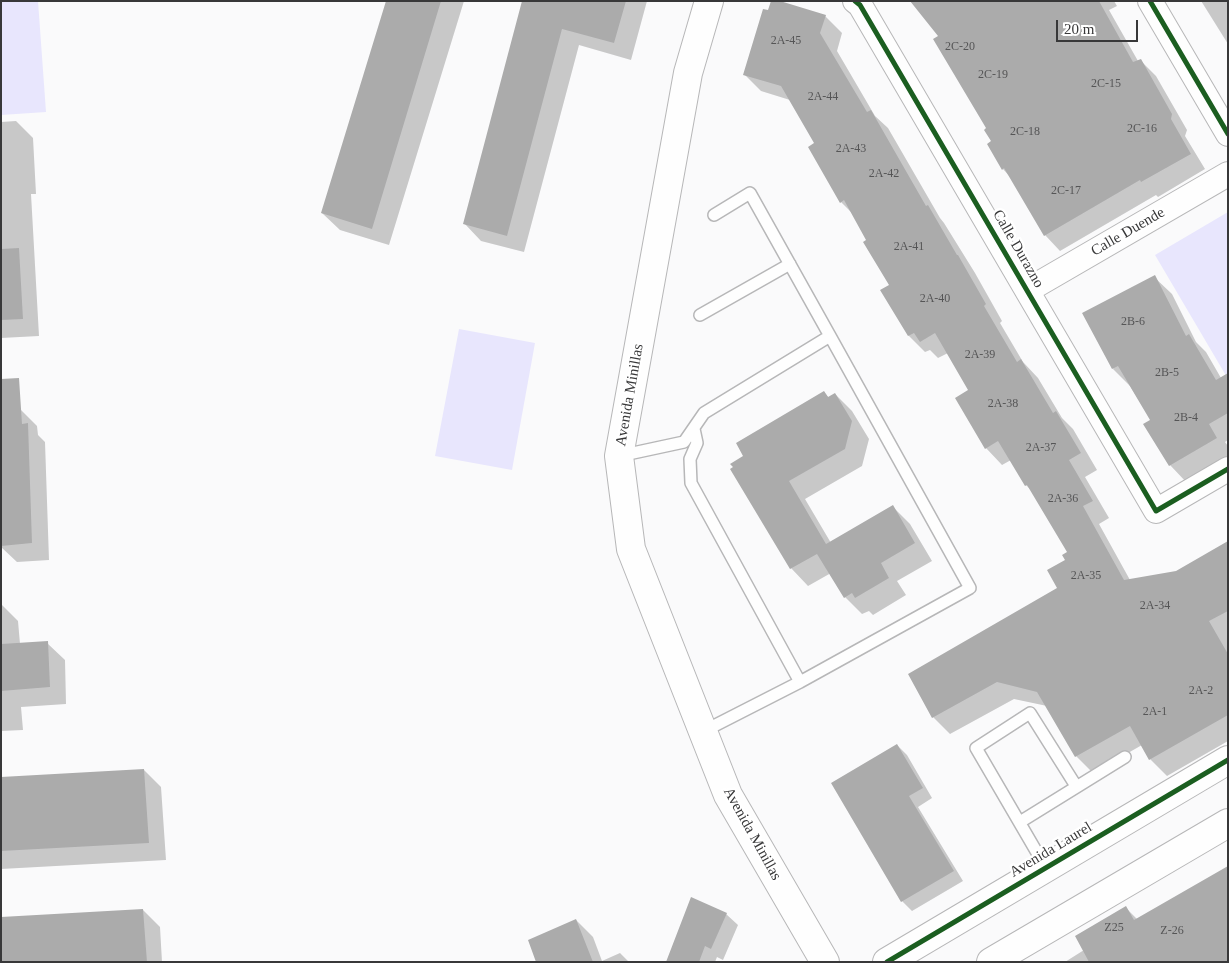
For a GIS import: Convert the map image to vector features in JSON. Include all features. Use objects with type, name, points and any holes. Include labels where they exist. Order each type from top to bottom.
[{"type":"main road","name":"Avenida Minillas","points":[[709,1],[688,73],[619,456],[631,549],[728,795],[825,962]]},
{"type":"main road","name":"Avenida Laurel","points":[[887,962],[1228,760]]},
{"type":"main road","points":[[991,962],[1228,823]]},
{"type":"street","name":"Calle Durazno","points":[[855,1],[865,13],[1156,511],[1228,469]]},
{"type":"street","points":[[1150,1],[1228,134]]},
{"type":"street","name":"Calle Duende","points":[[1028,290],[1228,174]]},
{"type":"lane","points":[[704,731],[800,682],[970,588],[750,193],[714,215]]},
{"type":"lane","points":[[700,316],[790,264]]},
{"type":"lane","points":[[619,456],[684,442],[704,413],[830,336]]},
{"type":"lane","points":[[694,429],[697,443],[690,459],[691,483],[800,682]]},
{"type":"lane","points":[[1046,868],[976,748],[1030,713],[1076,786]]},
{"type":"lane","points":[[1020,822],[1125,757]]},
{"type":"shaded area","points":[[1,1],[38,1],[46,112],[1,115]]},
{"type":"shaded area","points":[[1228,212],[1228,379],[1155,255]]},
{"type":"shaded area","points":[[459,329],[535,343],[512,470],[435,456]]},
{"type":"building","points":[[386,1],[441,1],[372,229],[321,213]]},
{"type":"building","points":[[522,1],[626,1],[614,43],[562,29],[507,236],[463,224]]},
{"type":"building","points":[[771,1],[780,1],[826,15],[820,33],[867,112],[871,110],[926,206],[928,205],[958,255],[986,304],[984,306],[1017,362],[1021,359],[1053,413],[1056,411],[1081,453],[1069,460],[1093,501],[1083,506],[1124,580],[1176,571],[1228,541],[1228,611],[1209,621],[1228,654],[1228,715],[1149,760],[1130,726],[1075,757],[1037,692],[997,682],[932,718],[908,674],[1057,588],[1047,570],[1065,560],[1062,555],[1067,552],[998,441],[985,449],[955,398],[968,390],[935,333],[920,342],[914,333],[908,336],[880,290],[889,285],[863,242],[866,240],[844,200],[840,203],[808,147],[814,143],[781,86],[743,75],[763,9],[768,10]]},
{"type":"building","points":[[910,1],[1099,1],[1133,62],[1141,59],[1172,114],[1171,119],[1191,154],[1141,182],[1140,180],[1044,236],[1004,168],[1002,170],[987,144],[991,141],[984,130],[986,128],[933,39],[938,36]]},
{"type":"building","points":[[19,248],[23,319],[1,320],[1,249]]},
{"type":"building","points":[[1155,275],[1186,336],[1189,334],[1216,380],[1228,373],[1228,413],[1209,424],[1217,438],[1169,466],[1143,424],[1150,420],[1118,366],[1112,369],[1082,313]]},
{"type":"building","points":[[19,378],[22,424],[28,423],[32,543],[1,546],[1,379]]},
{"type":"building","points":[[824,391],[828,397],[835,393],[852,421],[845,449],[789,481],[826,544],[893,505],[915,543],[881,563],[889,578],[855,598],[852,593],[844,598],[817,554],[790,569],[730,469],[733,467],[730,464],[743,456],[736,443]]},
{"type":"building","points":[[48,641],[50,687],[1,691],[1,644]]},
{"type":"building","points":[[897,744],[923,788],[909,796],[954,871],[901,902],[831,783]]},
{"type":"building","points":[[144,769],[149,843],[1,851],[1,777]]},
{"type":"building","points":[[1228,866],[1228,962],[1089,962],[1075,936],[1126,906],[1134,920]]},
{"type":"building","points":[[691,897],[727,913],[711,949],[705,946],[699,962],[666,962]]},
{"type":"building","points":[[143,909],[147,962],[1,962],[1,917]]},
{"type":"building","points":[[576,919],[593,962],[536,962],[528,940]]},
{"type":"cycle path","points":[[855,1],[860,5],[1156,511],[1228,469]]},
{"type":"cycle path","points":[[1150,1],[1228,134]]},
{"type":"cycle path","points":[[887,962],[1228,760]]}]
